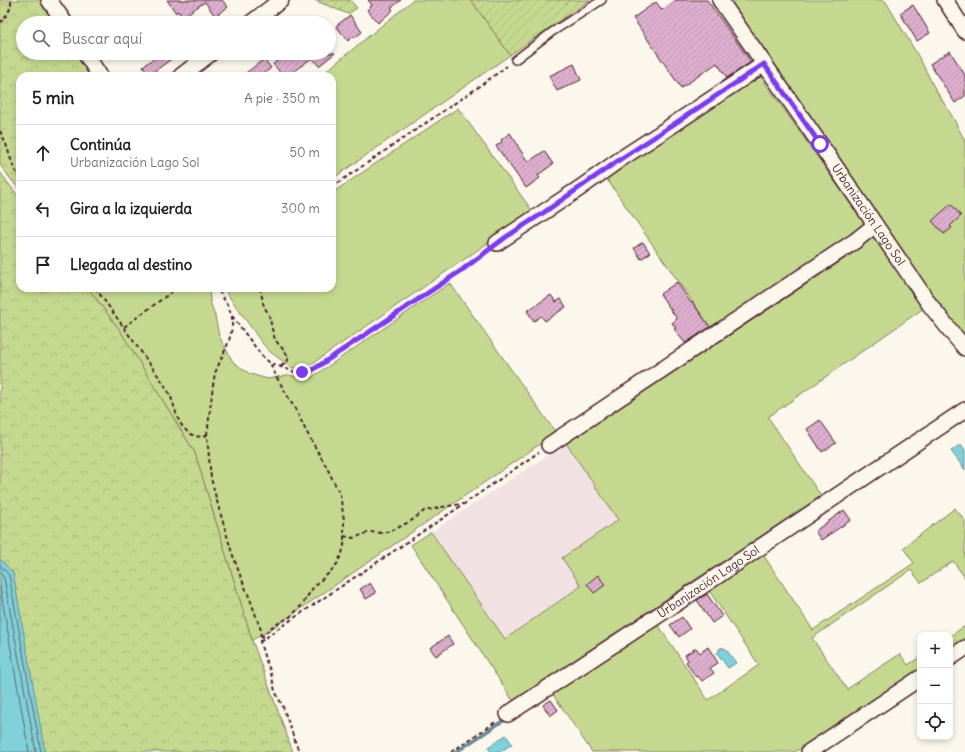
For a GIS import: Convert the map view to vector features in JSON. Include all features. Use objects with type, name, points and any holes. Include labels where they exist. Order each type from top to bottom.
[{"type":"street","points":[[50,0],[60,16]]},
{"type":"street","points":[[260,16],[281,0]]},
{"type":"street","name":"Urbanización Lago Sol","points":[[720,0],[930,305],[965,348]]},
{"type":"street","points":[[945,0],[960,9],[965,31]]},
{"type":"street","points":[[90,60],[97,72]]},
{"type":"street","points":[[186,72],[202,60]]},
{"type":"street","points":[[497,243],[764,64]]},
{"type":"street","points":[[549,445],[842,250],[864,235],[875,225]]},
{"type":"street","name":"Urbanización Lago Sol","points":[[508,714],[965,410]]},
{"type":"street","points":[[953,656],[965,648]]},
{"type":"street","points":[[809,752],[917,680]]},
{"type":"lane","points":[[515,60],[552,32],[602,0]]},
{"type":"path","points":[[0,23],[9,13],[11,0]]},
{"type":"path","points":[[336,184],[480,86],[515,60]]},
{"type":"path","points":[[0,131],[16,172]]},
{"type":"path","points":[[270,363],[295,372],[311,371],[462,270],[497,243]]},
{"type":"path","points":[[98,292],[170,394],[177,416],[183,427],[196,437],[203,437],[207,435]]},
{"type":"path","points":[[124,327],[172,292]]},
{"type":"path","points":[[219,292],[232,316],[262,356],[270,363],[298,414],[340,494],[344,520],[344,546],[337,564],[312,589],[302,606],[290,617],[270,628],[261,640]]},
{"type":"path","points":[[261,292],[264,307],[268,314],[275,339],[288,356],[287,362],[281,366]]},
{"type":"path","points":[[232,316],[232,328],[229,341],[215,373],[213,385],[207,435],[211,478],[232,553],[261,630],[264,656],[271,673],[275,691],[283,707],[299,752]]},
{"type":"path","points":[[261,640],[549,445]]},
{"type":"path","points":[[344,536],[353,538],[370,532],[383,533],[395,530],[411,521],[424,511],[442,506],[464,504]]},
{"type":"path","points":[[451,752],[508,714]]},
{"type":"shaded area","points":[[566,443],[618,520],[562,558],[581,586],[504,639],[431,532]]},
{"type":"green space","points":[[0,0],[43,0],[54,16],[16,16],[16,60],[84,60],[91,72],[16,72],[16,186],[0,165]]},
{"type":"green space","points":[[314,0],[350,0],[357,8],[348,14]]},
{"type":"green space","points":[[413,0],[471,0],[510,55],[336,176],[336,72],[325,72]]},
{"type":"green space","points":[[471,0],[590,0],[510,55]]},
{"type":"green space","points":[[730,0],[884,0],[886,2],[921,61],[935,89],[952,116],[965,141],[965,336],[958,329],[910,265]]},
{"type":"green space","points":[[756,77],[761,77],[864,223],[862,228],[713,331],[606,178]]},
{"type":"green space","points":[[458,108],[533,212],[310,365],[302,368],[292,368],[269,351],[226,292],[336,292],[336,190]]},
{"type":"green space","points":[[0,172],[16,194],[16,292],[91,292],[119,329],[195,453],[252,640],[293,752],[0,752]]},
{"type":"green space","points":[[874,236],[924,308],[768,417],[821,496],[513,701],[411,545],[431,532],[505,639],[581,586],[562,558],[618,520],[566,443],[852,254]]},
{"type":"green space","points":[[450,283],[556,433],[267,632],[252,640],[195,453],[119,329],[91,292],[209,292],[210,301],[219,336],[233,362],[250,374],[268,379],[288,375],[301,378],[311,378]]},
{"type":"green space","points":[[955,508],[965,521],[965,578],[953,561],[921,583],[911,570],[812,638],[847,689],[900,654],[908,665],[917,659],[917,671],[795,752],[592,752],[552,693],[657,623],[708,700],[759,665],[708,589],[762,553],[813,630],[914,563],[903,548]]},
{"type":"green space","points":[[965,626],[965,639],[953,647],[953,634]]},
{"type":"water","points":[[961,444],[965,450],[965,470],[951,451]]},
{"type":"water","points":[[0,559],[13,573],[45,752],[0,752]]},
{"type":"water","points":[[722,647],[723,649],[725,648],[736,663],[728,668],[717,653]]},
{"type":"water","points":[[506,735],[512,744],[500,752],[491,752],[488,747]]},
{"type":"building","points":[[167,0],[222,0],[228,7],[215,16],[205,2],[184,16],[181,16],[178,11],[176,13]]},
{"type":"building","points":[[368,0],[401,0],[391,8],[393,10],[378,23],[367,10],[372,5]]},
{"type":"building","points":[[676,0],[707,0],[751,62],[727,78],[717,63],[681,88],[633,18],[656,2],[662,10]]},
{"type":"building","points":[[913,5],[930,33],[917,41],[900,13]]},
{"type":"building","points":[[350,15],[362,32],[356,37],[352,37],[348,41],[336,26]]},
{"type":"building","points":[[950,51],[965,75],[965,96],[955,103],[930,64]]},
{"type":"building","points":[[152,60],[170,60],[153,72],[147,72],[143,66]]},
{"type":"building","points":[[263,60],[265,60],[271,68],[266,72],[247,72]]},
{"type":"building","points":[[279,60],[309,60],[293,72],[280,72],[273,64]]},
{"type":"building","points":[[314,60],[326,60],[319,66]]},
{"type":"building","points":[[574,64],[581,80],[557,91],[549,76]]},
{"type":"building","points":[[510,133],[528,162],[544,151],[553,164],[538,175],[540,178],[526,188],[496,146]]},
{"type":"building","points":[[951,204],[961,216],[950,226],[952,228],[944,234],[932,221]]},
{"type":"building","points":[[643,242],[650,253],[641,259],[634,248]]},
{"type":"building","points":[[677,282],[710,327],[685,343],[674,329],[676,328],[672,323],[677,319],[660,294]]},
{"type":"building","points":[[551,295],[556,302],[561,299],[566,307],[545,321],[541,316],[534,321],[527,311]]},
{"type":"building","points":[[820,420],[836,443],[822,452],[807,429]]},
{"type":"building","points":[[844,510],[851,520],[821,540],[815,531]]},
{"type":"building","points":[[598,575],[605,585],[594,593],[587,584]]},
{"type":"building","points":[[370,583],[376,593],[366,599],[360,589]]},
{"type":"building","points":[[707,594],[722,616],[712,623],[697,600]]},
{"type":"building","points":[[682,617],[690,629],[679,637],[670,625]]},
{"type":"building","points":[[448,636],[453,644],[436,656],[430,648]]},
{"type":"building","points":[[708,647],[718,663],[710,668],[714,673],[702,681],[698,676],[696,677],[686,662],[688,660],[685,655],[696,648],[700,653]]},
{"type":"building","points":[[551,700],[558,710],[550,716],[543,705]]},
{"type":"waterway","points":[[456,752],[507,718]]},
{"type":"route","points":[[302,372],[311,371],[462,270],[506,237],[622,158],[764,64],[820,144]]}]
